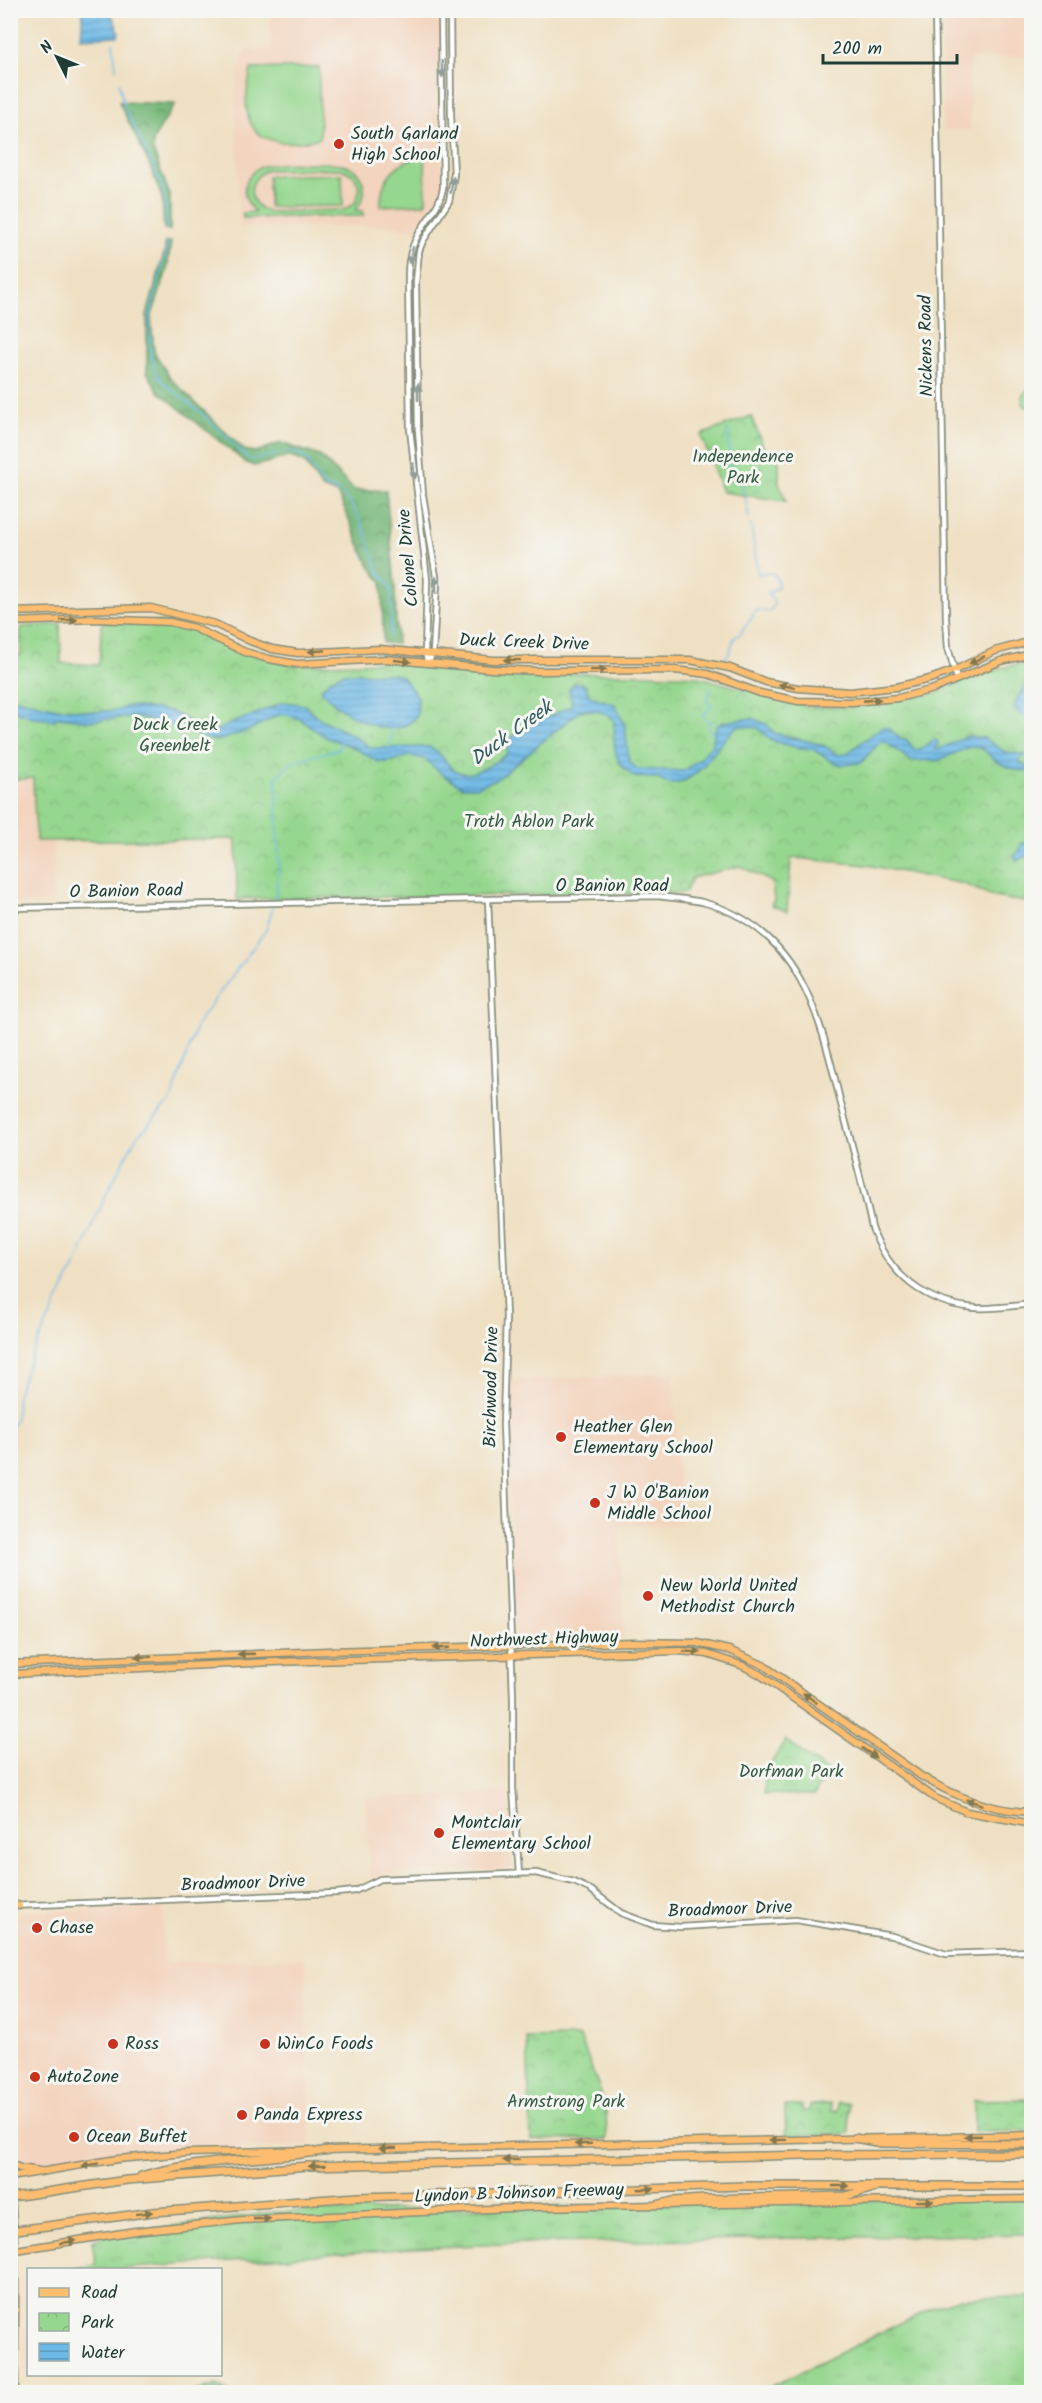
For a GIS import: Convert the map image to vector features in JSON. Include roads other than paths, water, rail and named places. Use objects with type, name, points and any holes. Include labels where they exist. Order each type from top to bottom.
[{"type":"highway","points":[[855,2138],[881,2144],[1032,2144]]},
{"type":"highway","points":[[127,2180],[169,2168],[291,2157],[329,2150]]},
{"type":"highway","name":"Lyndon B Johnson Freeway","points":[[10,2197],[127,2180],[308,2166],[1032,2154]]},
{"type":"highway","name":"Lyndon B Johnson Freeway","points":[[10,2231],[164,2211],[357,2197],[745,2186],[1032,2186]]},
{"type":"highway","points":[[656,2205],[673,2201],[705,2199],[846,2196],[883,2186]]},
{"type":"main road","name":"Duck Creek Drive","points":[[10,612],[137,607],[171,611],[215,624],[250,641],[272,648],[298,652],[380,649],[494,660],[690,660],[719,665],[766,682],[798,688],[850,692],[896,687],[930,680],[995,651],[1032,641]]},
{"type":"main road","points":[[95,609],[95,619]]},
{"type":"main road","points":[[27,611],[28,622]]},
{"type":"main road","name":"Duck Creek Drive","points":[[10,622],[95,619],[170,621],[194,628],[245,652],[297,664],[385,659],[539,671],[675,670],[708,675],[778,698],[807,702],[852,702],[898,698],[934,689],[1001,661],[1032,654]]},
{"type":"main road","points":[[1018,644],[1022,657]]},
{"type":"main road","name":"Northwest Highway","points":[[10,1664],[685,1642],[729,1650],[753,1660],[777,1674],[934,1784],[956,1795],[986,1806],[1032,1812]]},
{"type":"main road","name":"Northwest Highway","points":[[10,1674],[274,1662],[681,1651],[707,1654],[726,1659],[765,1678],[935,1798],[983,1816],[1032,1824]]},
{"type":"main road","points":[[61,1661],[61,1671]]},
{"type":"main road","points":[[10,1904],[19,1906]]},
{"type":"main road","points":[[10,2177],[117,2160],[187,2153],[1032,2135]]},
{"type":"main road","points":[[10,2164],[46,2172]]},
{"type":"main road","points":[[10,2189],[15,2392]]},
{"type":"main road","name":"Lyndon B Johnson Freeway","points":[[13,2251],[135,2231],[242,2220],[332,2218],[465,2209],[1032,2199]]},
{"type":"street","name":"Colonel Drive","points":[[428,663],[425,653],[428,580],[410,429],[408,261],[416,238],[442,198],[441,10]]},
{"type":"street","name":"Colonel Drive","points":[[428,663],[433,653],[437,582],[423,495],[418,429],[416,282],[419,250],[448,201],[454,174],[450,115],[450,10]]},
{"type":"street","name":"Nickens Road","points":[[935,10],[946,619],[948,648],[957,679]]},
{"type":"street","name":"O Banion Road","points":[[10,908],[657,897],[701,902],[722,909],[757,929],[782,952],[807,990],[825,1039],[872,1228],[881,1249],[899,1275],[919,1290],[960,1305],[991,1308],[1032,1304]]},
{"type":"street","name":"Birchwood Drive","points":[[488,900],[507,1316],[502,1424],[514,1757],[513,1788],[519,1874]]},
{"type":"street","name":"Broadmoor Drive","points":[[19,1906],[337,1893],[356,1891],[380,1879],[549,1875],[574,1882],[591,1890],[621,1913],[653,1925],[681,1927],[765,1920],[796,1920],[892,1936],[946,1954],[1032,1951]]},
{"type":"water","points":[[83,11],[110,11],[119,32],[118,36],[81,38]]},
{"type":"water","points":[[344,673],[401,676],[418,697],[417,715],[407,724],[396,728],[383,728],[355,717],[331,701],[321,689],[332,678]]},
{"type":"water","points":[[1031,678],[1029,700],[1031,717],[1020,714],[1014,709],[1015,702]]},
{"type":"water","points":[[574,683],[586,686],[589,696],[615,704],[625,726],[629,762],[638,769],[683,771],[700,759],[712,744],[716,727],[723,722],[752,718],[766,724],[774,733],[823,745],[838,755],[846,754],[882,727],[888,728],[901,739],[906,739],[915,750],[934,740],[937,740],[938,745],[935,748],[937,750],[968,736],[984,738],[1005,752],[1026,755],[1019,760],[1021,764],[1027,766],[1031,764],[1031,772],[1017,770],[999,763],[981,748],[972,746],[939,760],[911,761],[884,741],[878,744],[861,763],[843,765],[834,763],[814,750],[772,741],[758,728],[738,726],[691,777],[681,782],[668,784],[655,778],[634,777],[618,760],[612,719],[607,714],[597,711],[581,710],[497,779],[477,787],[463,787],[442,774],[425,759],[410,756],[379,762],[351,746],[327,738],[300,719],[287,715],[278,715],[250,730],[217,741],[200,737],[180,727],[146,719],[130,717],[89,721],[60,717],[53,720],[35,718],[10,709],[11,698],[57,708],[95,712],[119,710],[128,706],[170,711],[202,728],[214,731],[284,702],[305,705],[319,718],[354,736],[370,748],[430,747],[440,754],[454,770],[469,773],[476,772],[506,755],[512,737],[522,726],[549,717],[572,705],[569,690]]},
{"type":"water","points":[[1031,841],[1031,859],[1025,856],[1017,861],[1014,856],[1019,852],[1022,843]]},
{"type":"waterway","points":[[113,42],[116,69]]},
{"type":"waterway","points":[[119,83],[124,107],[163,186],[167,229]]},
{"type":"waterway","points":[[168,243],[149,319],[151,356],[157,374],[166,385],[205,416],[249,459],[295,453],[305,458],[324,486],[342,494],[355,510],[378,570],[389,585],[392,603],[390,637]]},
{"type":"waterway","points":[[1027,402],[1032,403]]},
{"type":"waterway","points":[[727,430],[731,469],[742,484],[749,518]]},
{"type":"waterway","points":[[723,660],[729,654],[734,638],[740,634],[757,610],[769,612],[774,605],[773,600],[767,594],[778,587],[777,578],[773,574],[758,574],[751,525]]},
{"type":"waterway","points":[[711,688],[706,701],[710,704],[710,708],[702,716],[710,722],[709,731],[714,733]]},
{"type":"waterway","points":[[390,750],[391,728]]},
{"type":"waterway","points":[[274,901],[279,870],[276,777],[294,761],[339,749],[341,742]]},
{"type":"waterway","points":[[10,1430],[16,1418],[17,1395],[32,1354],[77,1262],[106,1195],[135,1139],[171,1100],[198,1022],[266,930],[273,906]]},
{"type":"place","name":"South Garland High School","points":[[339,144]]},
{"type":"place","name":"Heather Glen Elementary School","points":[[561,1437]]},
{"type":"place","name":"J W O'Banion Middle School","points":[[595,1503]]},
{"type":"place","name":"New World United Methodist Church","points":[[648,1596]]},
{"type":"place","name":"Montclair Elementary School","points":[[439,1833]]},
{"type":"place","name":"Chase","points":[[37,1928]]},
{"type":"place","name":"Ross","points":[[113,2044]]},
{"type":"place","name":"WinCo Foods","points":[[265,2044]]},
{"type":"place","name":"AutoZone","points":[[35,2077]]},
{"type":"place","name":"Panda Express","points":[[242,2115]]},
{"type":"place","name":"Ocean Buffet","points":[[74,2137]]},
{"type":"park label","name":"Independence Park","points":[[743,467]]},
{"type":"park label","name":"Duck Creek Greenbelt","points":[[175,735]]},
{"type":"park label","name":"Troth Ablon Park","points":[[529,822]]},
{"type":"park label","name":"Dorfman Park","points":[[791,1772]]},
{"type":"park label","name":"Armstrong Park","points":[[566,2102]]},
{"type":"water label","name":"Duck Creek","points":[[512,734]]}]
